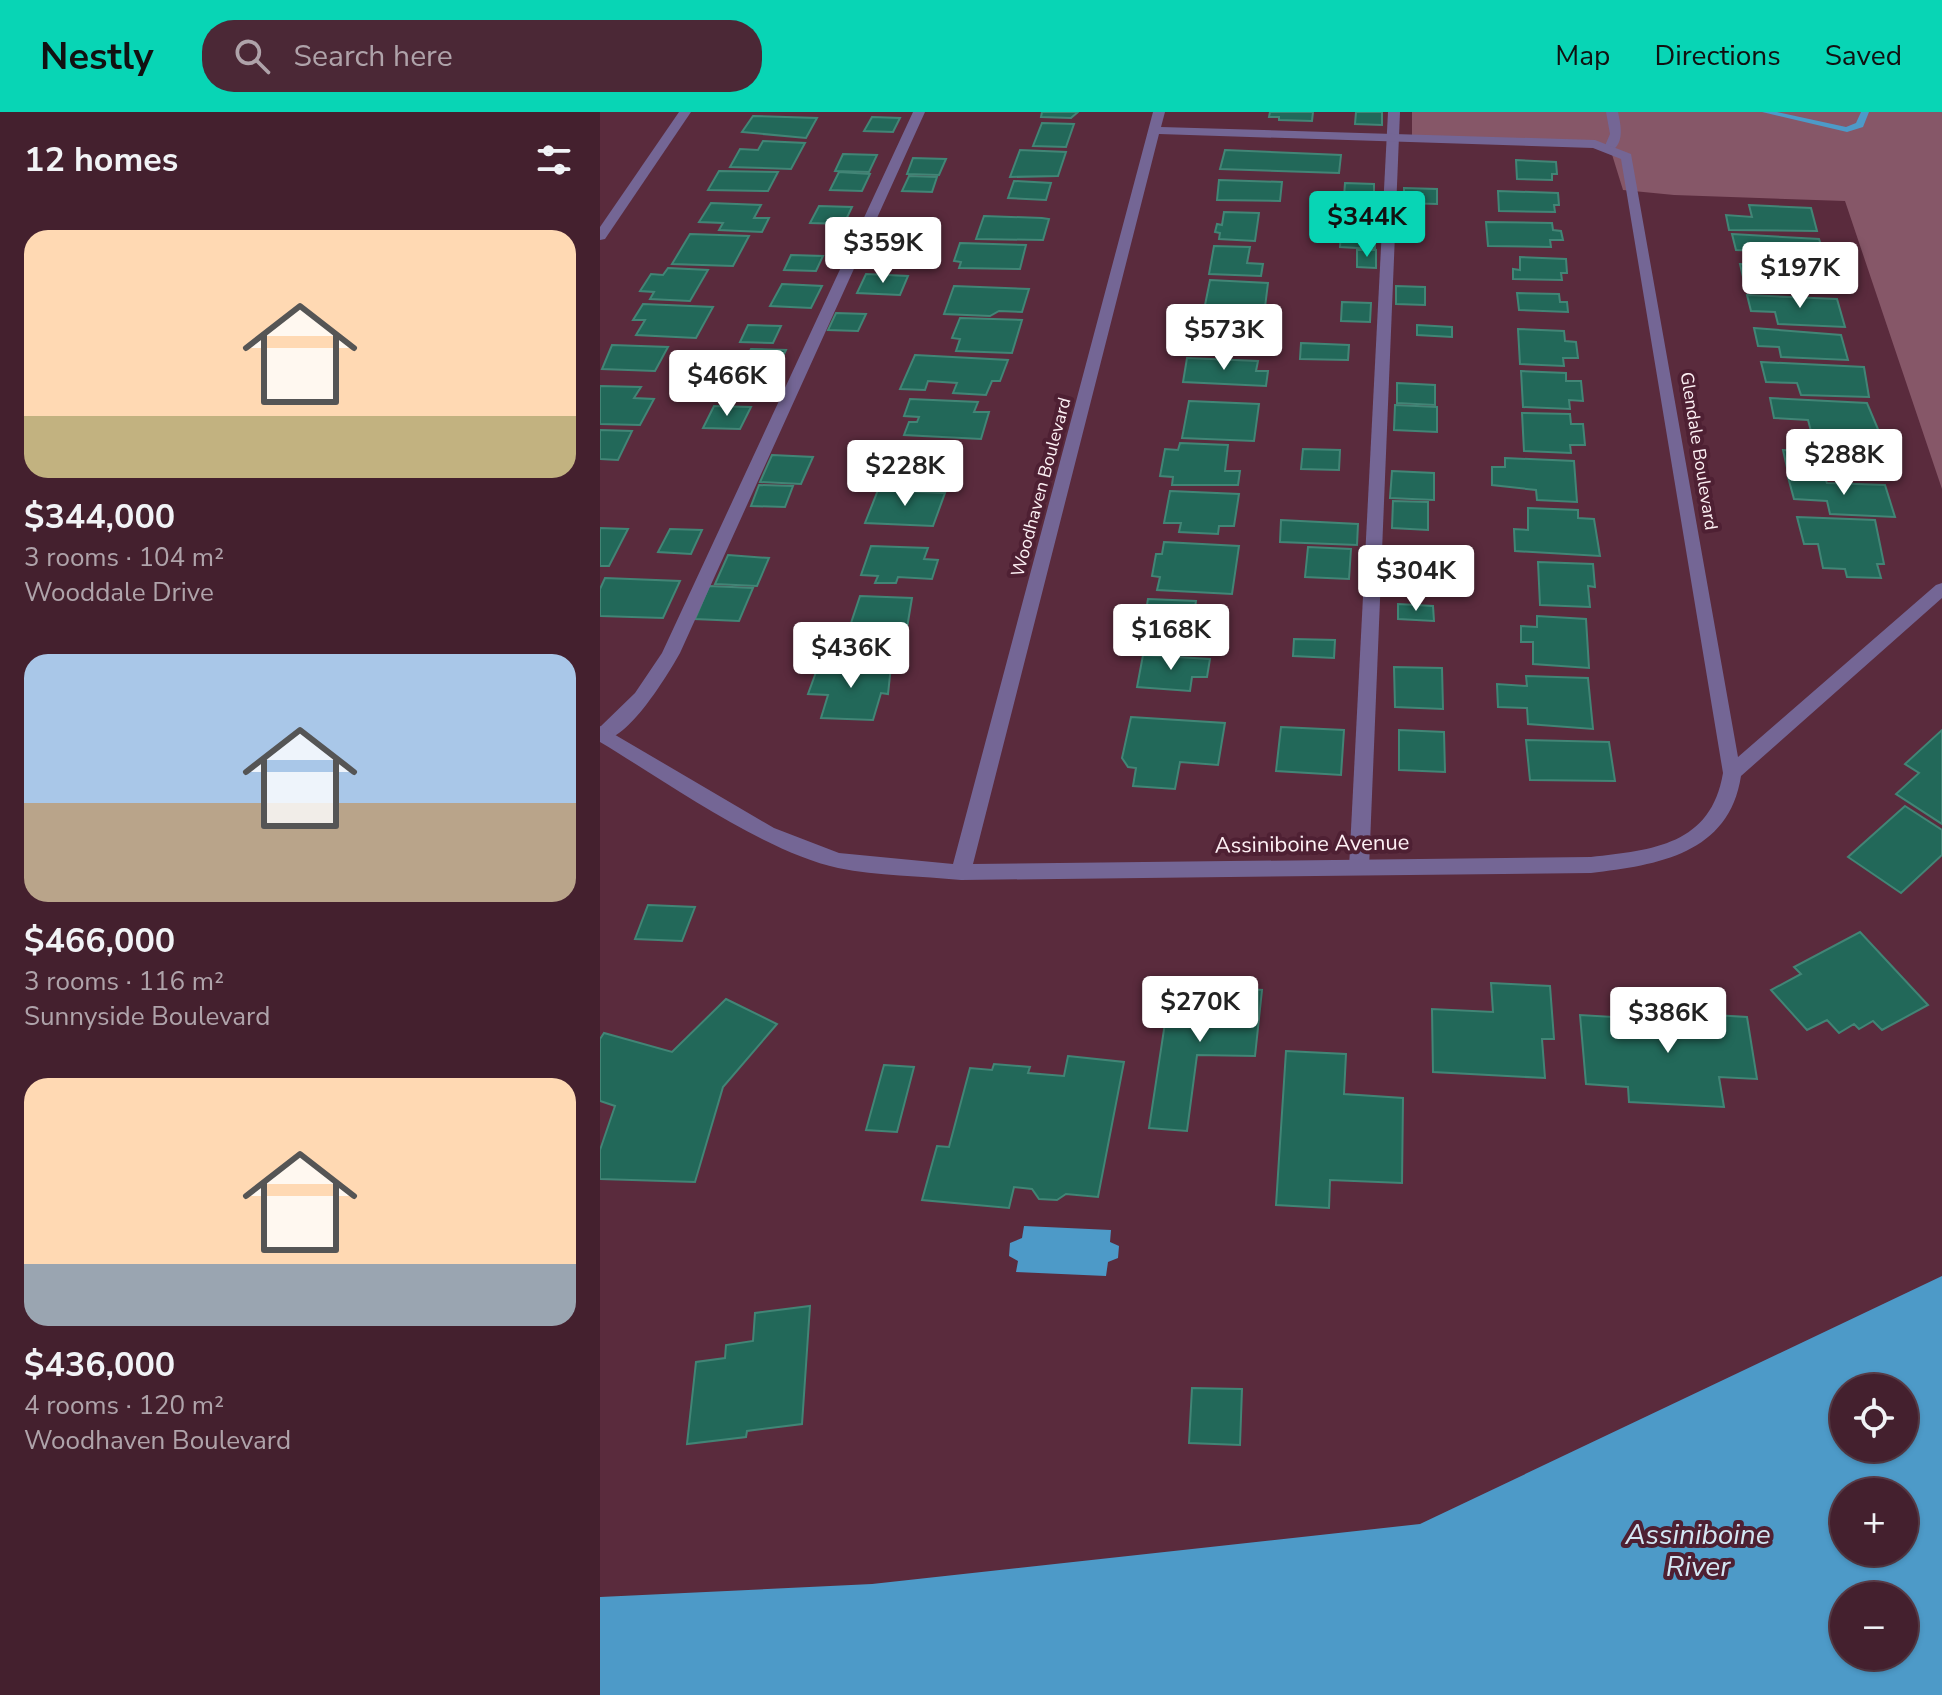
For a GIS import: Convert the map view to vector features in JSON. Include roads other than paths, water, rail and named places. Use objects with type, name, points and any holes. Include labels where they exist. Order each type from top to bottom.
[{"type":"street","points":[[600,236],[685,112]]},
{"type":"street","points":[[601,734],[629,714],[649,691],[667,661],[919,112]]},
{"type":"street","name":"Woodhaven Boulevard","points":[[961,872],[1159,112]]},
{"type":"street","points":[[1359,868],[1394,112]]},
{"type":"street","points":[[1155,130],[1610,148],[1616,134],[1612,112]]},
{"type":"street","name":"Glendale Boulevard","points":[[1610,148],[1621,152],[1631,163],[1732,773]]},
{"type":"street","points":[[1732,773],[1942,589]]},
{"type":"street","name":"Assiniboine Avenue","points":[[601,734],[767,833],[804,850],[849,862],[961,872],[1591,865],[1647,857],[1695,840],[1712,827],[1729,800],[1732,773]]},
{"type":"water","points":[[1024,1226],[1111,1230],[1110,1242],[1119,1246],[1118,1258],[1108,1262],[1106,1276],[1016,1272],[1018,1261],[1009,1256],[1010,1243],[1022,1238]]},
{"type":"water","name":"Assiniboine River","points":[[1942,1276],[1942,1695],[600,1695],[600,1597],[872,1584],[1420,1524]]},
{"type":"waterway","points":[[1766,112],[1847,130],[1860,125],[1865,112]]}]
